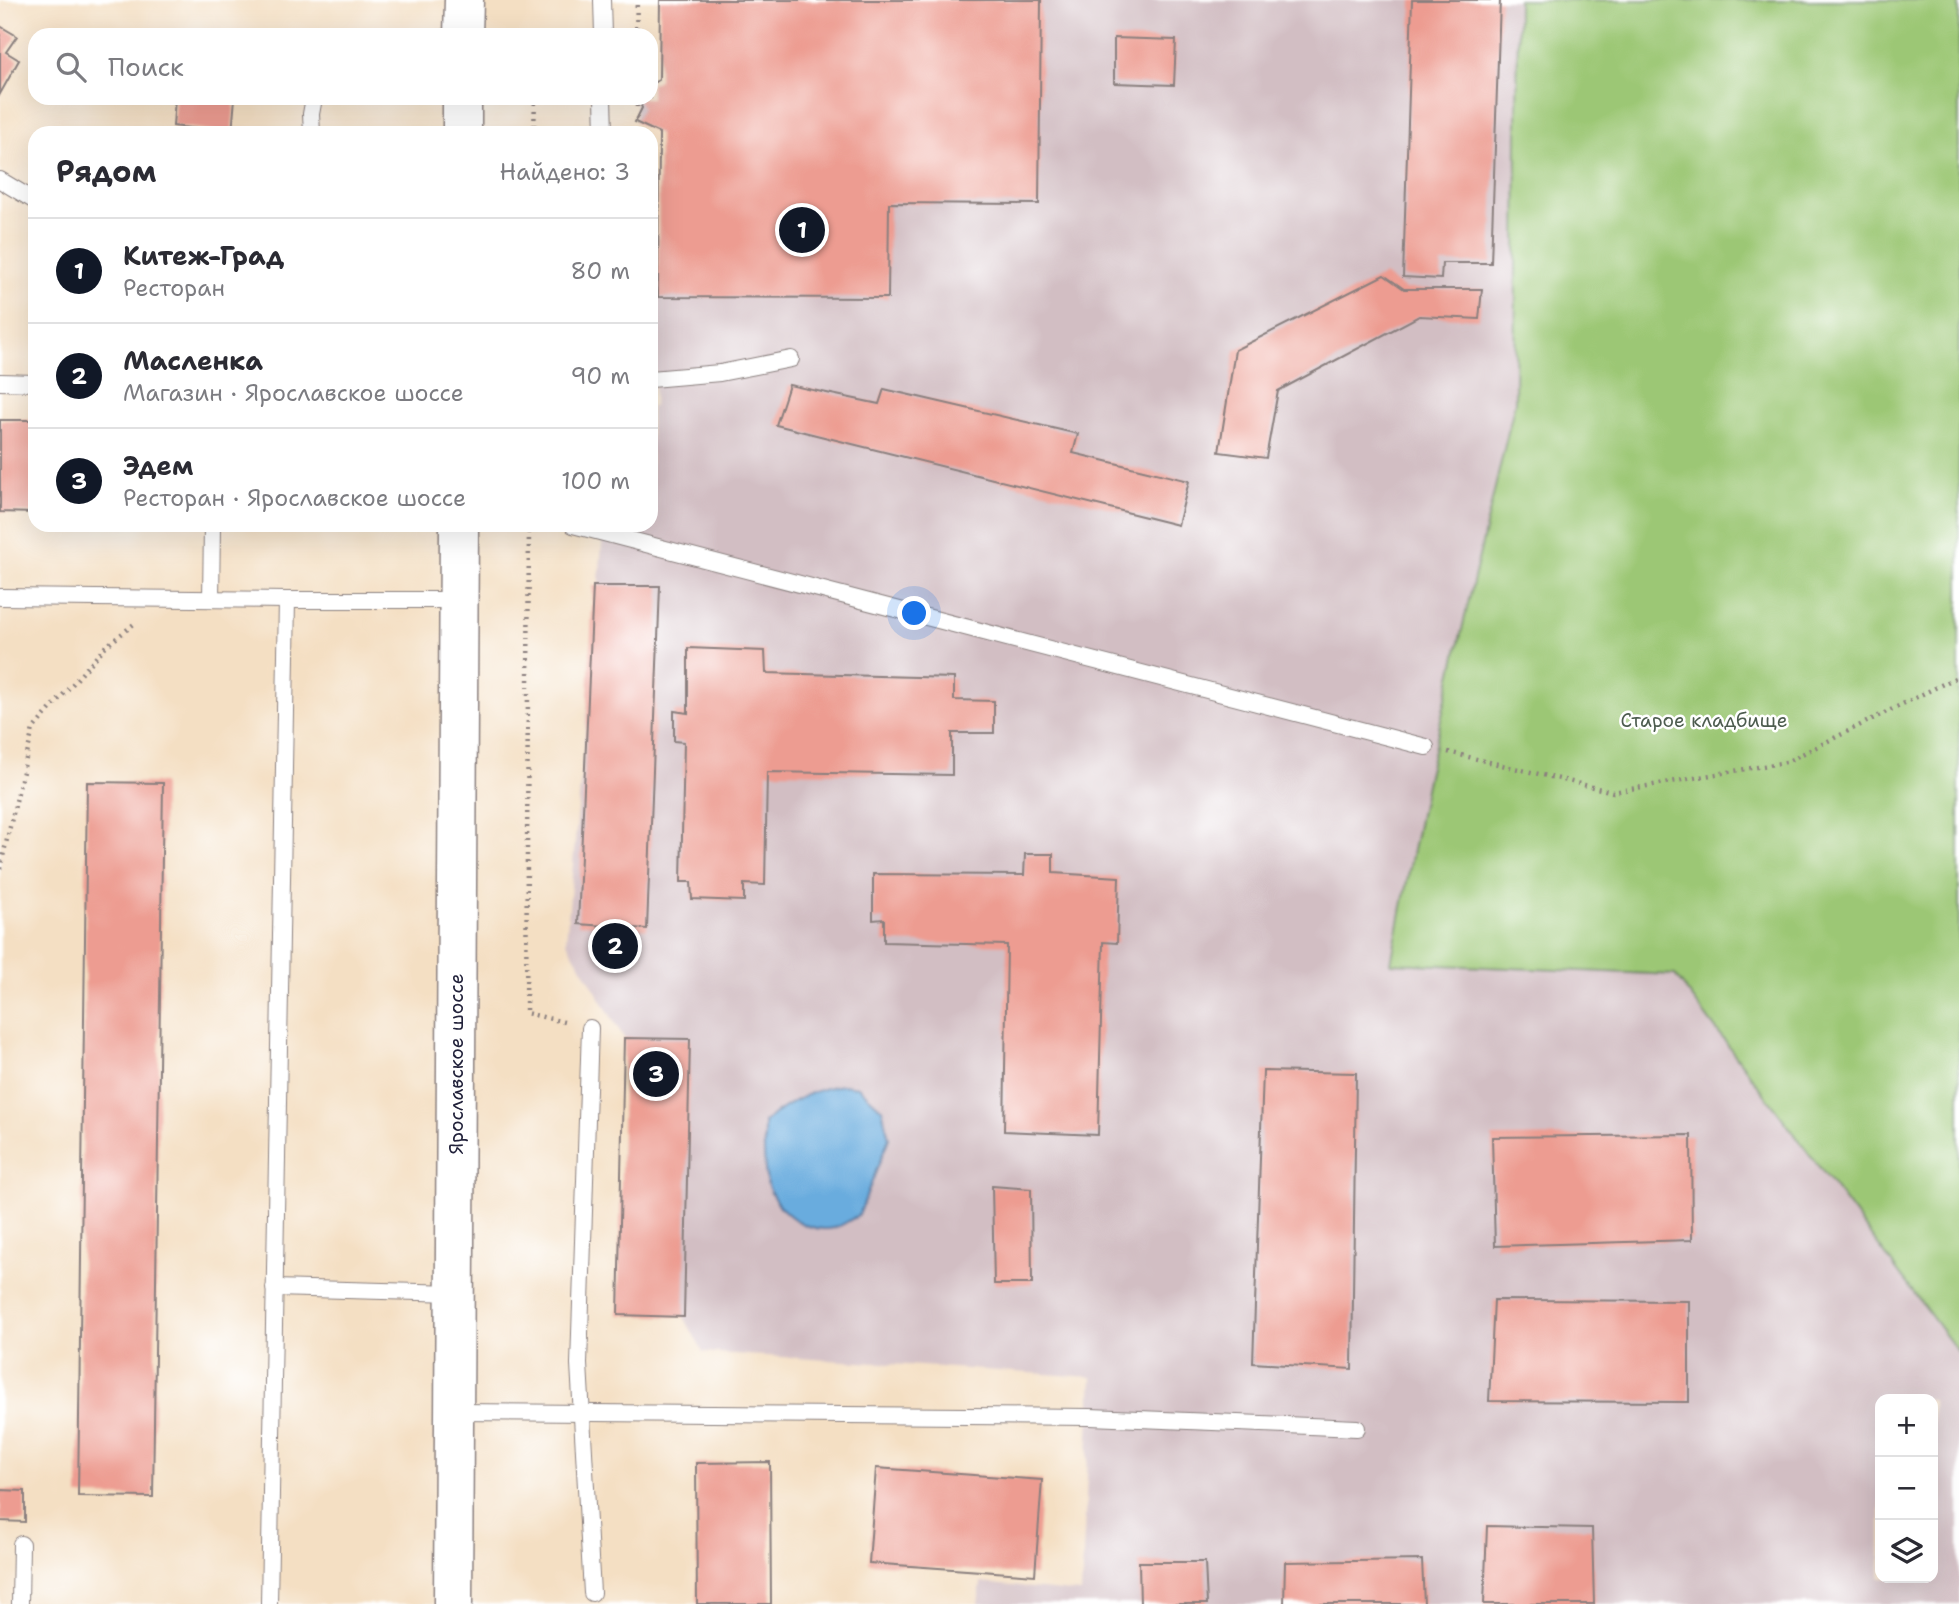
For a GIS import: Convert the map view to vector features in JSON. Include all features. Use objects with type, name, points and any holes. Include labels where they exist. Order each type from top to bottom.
[{"type":"main road","points":[[463,28],[464,0]]},
{"type":"main road","points":[[462,105],[462,126]]},
{"type":"main road","name":"Ярославское шоссе","points":[[453,1604],[459,532]]},
{"type":"lane","points":[[602,0],[603,28]]},
{"type":"lane","points":[[312,126],[313,105]]},
{"type":"lane","points":[[603,105],[604,126]]},
{"type":"lane","points":[[0,180],[28,197]]},
{"type":"lane","points":[[658,378],[720,373],[791,359]]},
{"type":"lane","points":[[0,382],[28,383]]},
{"type":"lane","points":[[211,599],[212,532]]},
{"type":"lane","points":[[600,532],[1426,747]]},
{"type":"lane","points":[[0,597],[459,600]]},
{"type":"lane","points":[[269,1604],[287,600]]},
{"type":"lane","points":[[590,1028],[579,1364],[592,1593]]},
{"type":"lane","points":[[274,1288],[455,1293]]},
{"type":"lane","points":[[454,1412],[1090,1417],[1357,1427]]},
{"type":"lane","points":[[20,1604],[21,1544]]},
{"type":"path","points":[[636,28],[637,0]]},
{"type":"path","points":[[534,105],[534,126]]},
{"type":"path","points":[[637,105],[637,108],[642,107]]},
{"type":"path","points":[[529,532],[526,1013],[590,1028]]},
{"type":"path","points":[[0,869],[33,729],[105,647],[168,598]]},
{"type":"path","points":[[1426,747],[1613,792],[1786,762],[1959,676]]},
{"type":"shaded area","points":[[660,0],[1518,0],[1515,402],[1426,784],[1391,963],[1675,975],[1959,1353],[1959,1604],[978,1604],[981,1583],[1081,1593],[1092,1377],[703,1352],[684,1317],[618,1315],[624,1038],[566,941],[602,532],[658,532],[659,134],[658,126],[643,126],[635,122],[636,105],[658,105]]},
{"type":"green space","name":"Старое кладбище","points":[[1518,0],[1959,0],[1959,1353],[1675,975],[1391,963],[1426,784],[1515,402]]},
{"type":"water","points":[[843,1085],[858,1087],[882,1109],[889,1138],[859,1215],[834,1228],[811,1227],[800,1223],[781,1208],[769,1188],[764,1163],[764,1122],[801,1098]]},
{"type":"building","points":[[660,0],[1041,0],[1039,204],[889,203],[888,298],[658,297],[659,133],[658,126],[644,126],[635,122],[642,108],[641,105],[658,105]]},
{"type":"building","points":[[1412,0],[1500,0],[1491,263],[1442,263],[1441,279],[1403,277]]},
{"type":"building","points":[[0,26],[17,36],[6,52],[19,60],[0,94]]},
{"type":"building","points":[[1114,38],[1176,40],[1174,85],[1114,83]]},
{"type":"building","points":[[174,105],[234,105],[233,126],[173,126]]},
{"type":"building","points":[[1384,275],[1404,289],[1482,289],[1479,319],[1419,316],[1278,391],[1266,458],[1219,452],[1235,350]]},
{"type":"building","points":[[789,385],[879,404],[884,389],[1078,434],[1073,453],[1189,481],[1178,525],[776,425]]},
{"type":"building","points":[[0,420],[28,420],[28,513],[0,512]]},
{"type":"building","points":[[593,586],[660,586],[647,929],[578,924]]},
{"type":"building","points":[[688,648],[765,651],[766,673],[954,678],[954,700],[994,701],[994,733],[952,733],[952,775],[767,772],[765,885],[744,884],[744,901],[692,899],[691,882],[681,882],[684,742],[674,741],[674,711],[688,713]]},
{"type":"building","points":[[87,782],[163,783],[153,1497],[78,1496]]},
{"type":"building","points":[[1025,854],[1053,854],[1053,873],[1119,877],[1117,943],[1103,942],[1098,1135],[1004,1131],[1007,945],[884,942],[884,919],[873,920],[873,874],[1024,875]]},
{"type":"building","points":[[624,1038],[690,1039],[684,1317],[618,1315]]},
{"type":"building","points":[[1263,1071],[1356,1073],[1352,1369],[1253,1363]]},
{"type":"building","points":[[1691,1135],[1692,1240],[1495,1246],[1492,1137]]},
{"type":"building","points":[[992,1186],[1031,1189],[1032,1284],[994,1284]]},
{"type":"building","points":[[1494,1300],[1689,1301],[1689,1402],[1489,1401]]},
{"type":"building","points":[[770,1462],[771,1604],[697,1604],[696,1463]]},
{"type":"building","points":[[876,1468],[1042,1480],[1035,1575],[869,1563]]},
{"type":"building","points":[[0,1490],[25,1491],[25,1522],[0,1521]]},
{"type":"building","points":[[1487,1526],[1592,1528],[1594,1604],[1484,1604]]},
{"type":"building","points":[[1422,1560],[1424,1604],[1284,1604],[1285,1562]]},
{"type":"building","points":[[1139,1562],[1205,1562],[1207,1604],[1140,1604]]},
{"type":"place","name":"Китеж-Град","points":[[802,230]]},
{"type":"place","name":"Масленка","points":[[615,946]]},
{"type":"place","name":"Эдем","points":[[656,1074]]}]
